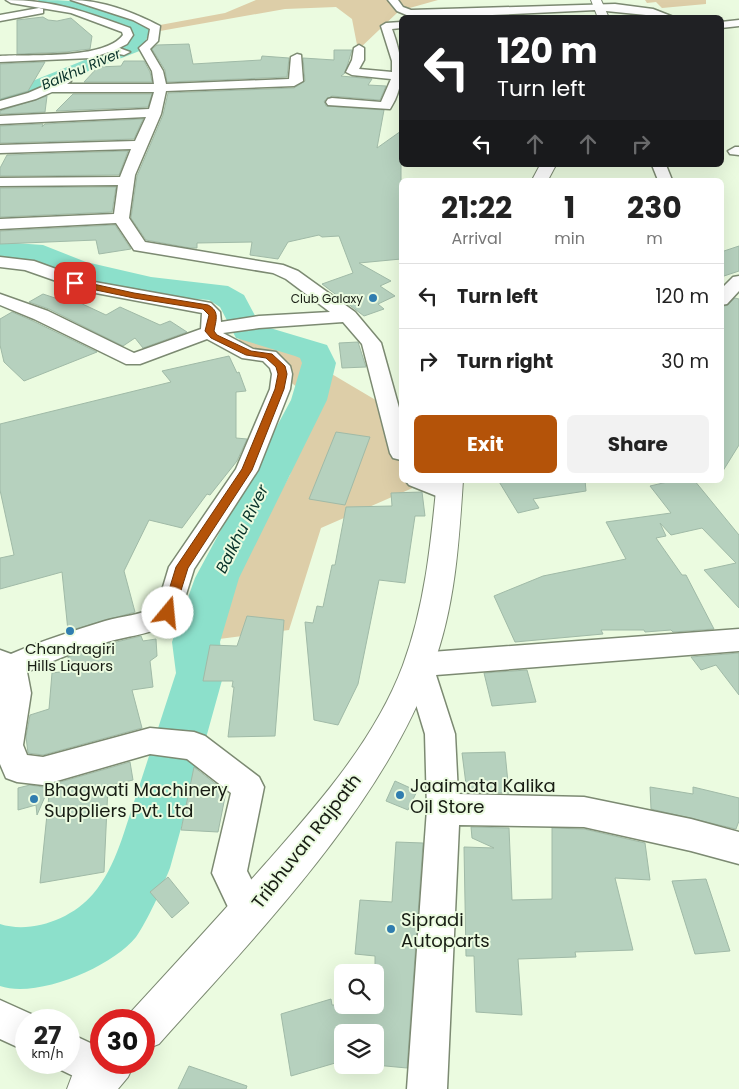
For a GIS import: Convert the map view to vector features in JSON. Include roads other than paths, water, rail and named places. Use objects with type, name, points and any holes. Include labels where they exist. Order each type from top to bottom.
[{"type":"highway","name":"Tribhuvan Rajpath","points":[[155,1017],[250,913],[326,820],[369,759],[398,711],[418,665],[433,613],[442,559],[450,486]]},
{"type":"street","points":[[0,2],[11,0],[60,7],[126,30],[128,35],[112,53]]},
{"type":"street","points":[[0,59],[133,52],[153,41],[156,28],[152,25],[108,8],[76,0]]},
{"type":"street","points":[[392,0],[400,10],[411,15],[521,11],[585,6],[626,8],[662,15]]},
{"type":"street","points":[[0,18],[60,7]]},
{"type":"street","points":[[724,25],[739,23]]},
{"type":"street","points":[[386,106],[398,76],[398,61],[386,26],[399,25]]},
{"type":"street","points":[[359,48],[358,60],[352,72],[398,76]]},
{"type":"street","points":[[133,52],[160,77],[154,113],[139,145],[127,181],[121,218],[140,246],[277,269],[292,275],[348,316],[371,343],[399,446]]},
{"type":"street","points":[[54,70],[91,55]]},
{"type":"street","points":[[50,88],[159,88],[298,81],[295,62],[297,57]]},
{"type":"street","points":[[0,105],[32,96],[80,75]]},
{"type":"street","points":[[232,84],[228,95],[264,97]]},
{"type":"street","points":[[0,94],[18,87]]},
{"type":"street","points":[[332,102],[399,107]]},
{"type":"street","points":[[0,120],[154,113]]},
{"type":"street","points":[[0,149],[139,145]]},
{"type":"street","points":[[0,182],[127,181]]},
{"type":"street","points":[[0,224],[121,218]]},
{"type":"street","points":[[0,262],[28,265],[85,286],[205,307],[211,310],[213,315],[217,329],[214,336],[249,354],[269,356],[280,366],[282,374],[280,389],[247,470],[182,567],[168,613],[149,623],[108,631],[6,664],[16,693],[8,745],[18,768],[43,771],[150,741],[194,746],[248,786],[229,873],[250,913]]},
{"type":"street","points":[[724,270],[739,274]]},
{"type":"street","points":[[724,297],[739,282]]},
{"type":"street","points":[[0,298],[42,315],[133,360],[217,329],[259,322],[348,316]]},
{"type":"street","points":[[434,483],[450,486]]},
{"type":"street","points":[[427,1089],[443,810],[440,734],[418,665],[739,640]]},
{"type":"street","points":[[443,810],[584,812],[691,835],[739,848]]},
{"type":"street","points":[[0,1019],[15,1026]]},
{"type":"waterway","name":"Balkhu River","points":[[0,101],[21,95],[69,72],[135,46],[141,30],[132,23],[109,13],[46,0]]},
{"type":"waterway","name":"Balkhu River","points":[[0,251],[43,254],[77,269],[151,286],[217,292],[233,302],[247,331],[315,352],[319,363],[309,400],[217,578],[196,642],[200,673],[141,868],[114,916],[80,943],[46,956],[9,958],[0,955]]},
{"type":"place","name":"Club Galaxy","points":[[373,298]]},
{"type":"place","name":"Chandragiri Hills Liquors","points":[[70,631]]},
{"type":"place","name":"Jaaimata Kalika Oil Store","points":[[400,795]]},
{"type":"place","name":"Bhagwati Machinery Suppliers Pvt. Ltd","points":[[34,799]]},
{"type":"place","name":"Sipradi Autoparts","points":[[391,929]]}]
